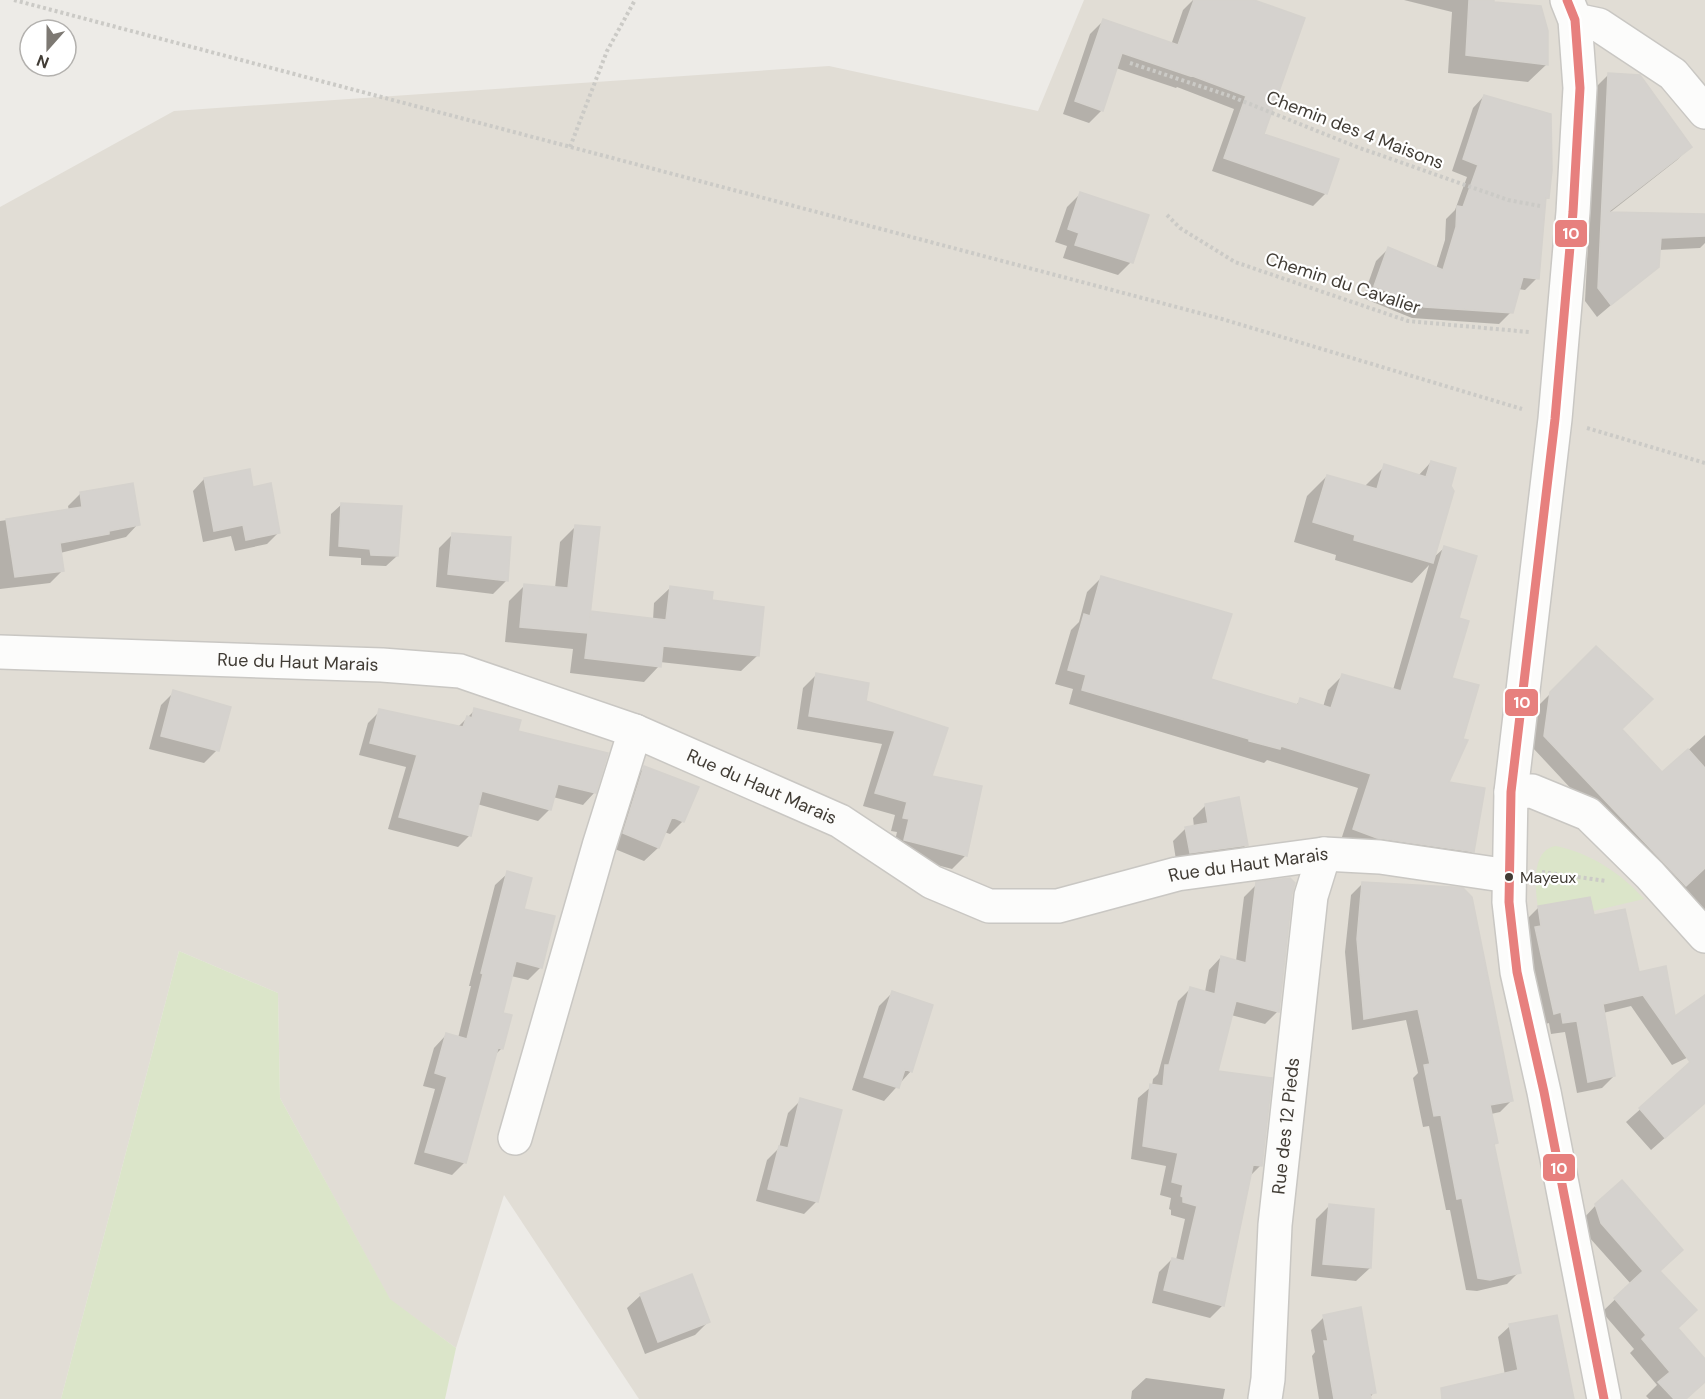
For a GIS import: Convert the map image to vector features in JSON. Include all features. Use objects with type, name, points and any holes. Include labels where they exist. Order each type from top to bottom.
[{"type":"street","points":[[1571,10],[1599,25],[1673,74],[1705,112]]},
{"type":"street","points":[[1571,10],[1580,88],[1574,212],[1555,419],[1511,792],[1509,902],[1517,972],[1544,1092],[1604,1399]]},
{"type":"street","name":"Rue du Haut Marais","points":[[0,652],[382,665],[460,671],[635,731],[840,820],[932,882],[989,906],[1058,906],[1177,874],[1324,854],[1509,862]]},
{"type":"street","points":[[515,1138],[599,846],[635,731]]},
{"type":"street","points":[[1511,792],[1532,791],[1588,814],[1650,876],[1705,936]]},
{"type":"street","name":"Rue des 12 Pieds","points":[[1265,1399],[1268,1379],[1275,1225],[1311,896],[1324,854]]},
{"type":"path","points":[[15,0],[1222,319],[1705,463]]},
{"type":"path","points":[[570,147],[607,51],[635,0]]},
{"type":"path","name":"Chemin des 4 Maisons","points":[[1130,63],[1230,96],[1357,147],[1508,201],[1574,212]]},
{"type":"path","name":"Chemin du Cavalier","points":[[1167,215],[1180,228],[1235,262],[1408,321],[1563,336]]},
{"type":"path","points":[[1509,862],[1531,851],[1541,872],[1632,886],[1650,876]]},
{"type":"shaded area","points":[[1084,0],[1705,0],[1705,1399],[639,1399],[504,1195],[456,1348],[390,1300],[280,1098],[278,993],[179,951],[61,1399],[0,1399],[0,207],[174,111],[829,66],[1038,111]]},
{"type":"green space","points":[[1556,846],[1569,849],[1604,865],[1644,899],[1593,911],[1590,897],[1538,907],[1536,871],[1542,854]]},
{"type":"green space","points":[[179,951],[278,993],[280,1098],[390,1299],[456,1348],[445,1399],[61,1399]]},
{"type":"building","points":[[1194,0],[1254,0],[1305,18],[1264,134],[1339,159],[1327,194],[1224,158],[1246,96],[1190,75],[1122,53],[1103,111],[1075,101],[1103,19],[1178,45]]},
{"type":"building","points":[[1469,0],[1494,0],[1494,2],[1541,6],[1548,31],[1548,65],[1466,55]]},
{"type":"building","points":[[1608,73],[1640,75],[1692,147],[1608,212],[1705,214],[1705,236],[1661,238],[1659,267],[1611,305],[1598,288]]},
{"type":"building","points":[[1484,95],[1551,114],[1552,170],[1549,198],[1546,197],[1539,279],[1523,277],[1513,313],[1424,307],[1374,286],[1388,247],[1443,270],[1456,227],[1457,206],[1463,207],[1478,165],[1463,159]]},
{"type":"building","points":[[1080,192],[1149,215],[1133,263],[1075,245],[1079,233],[1068,229]]},
{"type":"building","points":[[1431,461],[1456,468],[1451,486],[1454,491],[1433,563],[1354,540],[1355,535],[1313,522],[1327,475],[1377,489],[1384,464],[1426,477]]},
{"type":"building","points":[[250,469],[253,487],[271,483],[280,533],[246,540],[243,525],[214,531],[204,478]]},
{"type":"building","points":[[133,483],[140,525],[109,531],[109,534],[60,543],[64,571],[15,577],[6,519],[82,507],[80,492]]},
{"type":"building","points":[[341,503],[402,506],[398,556],[371,555],[370,549],[339,546]]},
{"type":"building","points":[[575,525],[600,527],[589,625],[591,611],[666,620],[670,586],[713,592],[712,600],[764,607],[759,656],[663,646],[661,667],[585,658],[588,633],[520,627],[524,584],[568,588]]},
{"type":"building","points":[[452,533],[511,537],[508,581],[448,574]]},
{"type":"building","points":[[1444,546],[1477,556],[1459,618],[1469,621],[1452,678],[1479,685],[1463,739],[1468,740],[1449,782],[1485,788],[1474,852],[1377,838],[1353,829],[1371,774],[1281,746],[1280,749],[1249,741],[1249,739],[1082,690],[1086,675],[1068,670],[1084,614],[1090,616],[1101,576],[1232,614],[1211,679],[1298,705],[1300,698],[1331,708],[1342,674],[1401,691]]},
{"type":"building","points":[[1596,646],[1653,699],[1622,729],[1662,772],[1688,749],[1705,768],[1705,868],[1686,886],[1544,736],[1550,692]]},
{"type":"building","points":[[816,673],[869,683],[866,701],[948,728],[932,776],[982,786],[967,856],[904,840],[909,819],[903,818],[907,802],[875,793],[895,731],[809,716]]},
{"type":"building","points":[[173,690],[231,707],[219,751],[161,736]]},
{"type":"building","points":[[474,708],[521,720],[518,731],[608,753],[596,793],[558,784],[551,810],[482,791],[471,836],[399,817],[417,755],[370,743],[379,709],[463,727],[467,716],[472,718]]},
{"type":"building","points":[[644,766],[699,787],[684,822],[672,817],[659,848],[623,833]]},
{"type":"building","points":[[1239,797],[1248,845],[1190,853],[1185,827],[1208,823],[1205,804]]},
{"type":"building","points":[[507,871],[532,878],[524,909],[555,916],[542,968],[516,961],[503,1013],[512,1015],[503,1049],[498,1048],[466,1163],[425,1152],[447,1077],[435,1073],[446,1033],[467,1039]]},
{"type":"building","points":[[1290,878],[1295,883],[1279,1012],[1236,1001],[1218,1071],[1272,1078],[1262,1166],[1253,1165],[1224,1306],[1164,1290],[1172,1258],[1184,1261],[1197,1206],[1183,1202],[1181,1196],[1183,1185],[1172,1182],[1178,1153],[1143,1146],[1150,1084],[1163,1086],[1165,1065],[1169,1065],[1190,987],[1215,994],[1221,956],[1246,963],[1256,882]]},
{"type":"building","points":[[1362,882],[1463,888],[1472,897],[1513,1101],[1490,1105],[1498,1143],[1494,1144],[1521,1273],[1490,1280],[1478,1278],[1462,1198],[1457,1199],[1441,1115],[1434,1116],[1424,1065],[1430,1064],[1418,1009],[1364,1019],[1357,939]]},
{"type":"building","points":[[1590,897],[1594,915],[1625,909],[1639,972],[1666,966],[1675,1016],[1705,995],[1705,1103],[1665,1138],[1639,1108],[1690,1062],[1643,995],[1603,1004],[1615,1076],[1588,1082],[1577,1021],[1563,1023],[1561,1012],[1554,1014],[1535,927],[1541,926],[1538,906]]},
{"type":"building","points":[[892,991],[933,1005],[912,1072],[905,1069],[899,1088],[864,1077]]},
{"type":"building","points":[[800,1098],[842,1110],[818,1202],[768,1189],[779,1146],[788,1148]]},
{"type":"building","points":[[1622,1180],[1683,1250],[1660,1271],[1697,1310],[1678,1328],[1705,1359],[1705,1382],[1686,1399],[1674,1399],[1658,1382],[1670,1372],[1642,1339],[1646,1335],[1614,1298],[1643,1271],[1601,1223],[1595,1204]]},
{"type":"building","points":[[1329,1204],[1374,1209],[1371,1268],[1323,1264]]},
{"type":"building","points":[[692,1274],[710,1322],[658,1342],[640,1294]]},
{"type":"building","points":[[1361,1307],[1376,1393],[1370,1394],[1371,1399],[1334,1399],[1324,1341],[1328,1341],[1323,1315]]},
{"type":"building","points":[[1557,1315],[1574,1399],[1442,1399],[1441,1388],[1518,1370],[1509,1324]]},
{"type":"transit line","name":"10","points":[[1567,0],[1575,20],[1580,88],[1573,212],[1555,419],[1511,792],[1509,902],[1517,972],[1544,1092],[1604,1399]]},
{"type":"place","name":"Mayeux","points":[[1509,877]]}]
